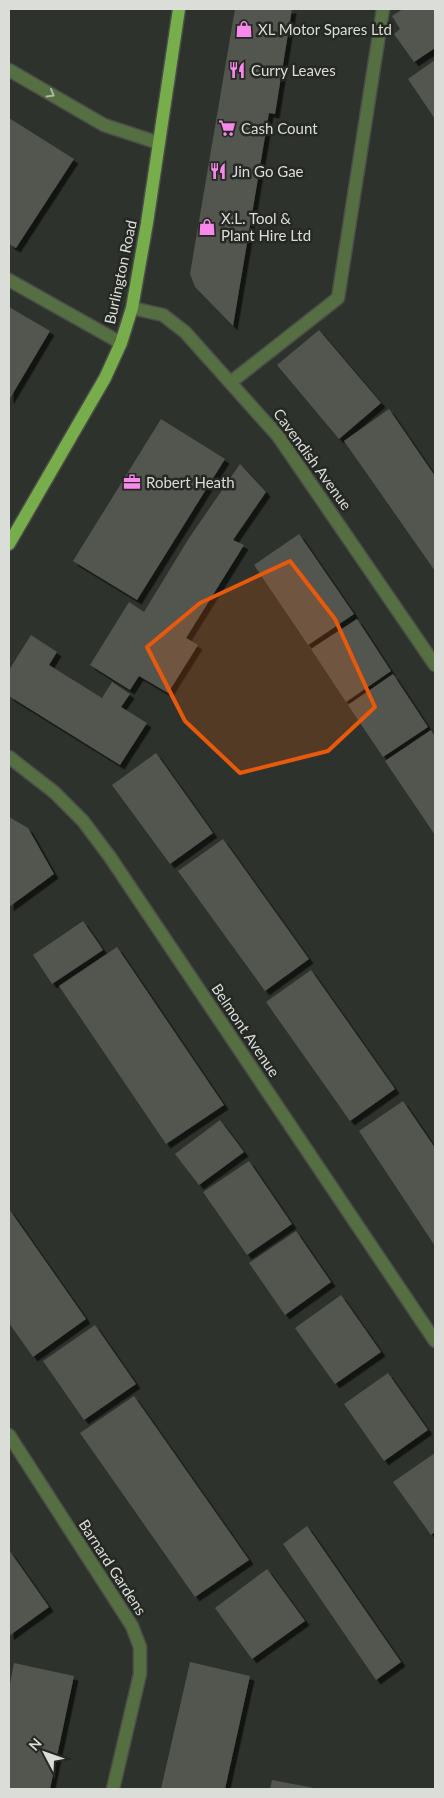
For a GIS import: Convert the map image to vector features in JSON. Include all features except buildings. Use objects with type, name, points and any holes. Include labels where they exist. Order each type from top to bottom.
[{"type":"main road","name":"Burlington Road","points":[[9,544],[105,378],[121,343],[132,308],[179,9]]},
{"type":"street","points":[[231,382],[338,298],[383,9]]},
{"type":"street","points":[[9,70],[104,125],[159,143]]},
{"type":"street","points":[[9,280],[121,343]]},
{"type":"street","name":"Cavendish Avenue","points":[[132,308],[163,315],[172,321],[231,382],[278,436],[302,467],[435,665]]},
{"type":"street","name":"Belmont Avenue","points":[[9,757],[54,792],[83,821],[110,857],[435,1341]]},
{"type":"street","name":"Barnard Gardens","points":[[9,1435],[132,1626],[140,1647],[140,1674],[113,1789]]},
{"type":"highlighted area","points":[[290,561],[335,619],[375,707],[328,751],[240,773],[185,721],[147,647],[200,603]]},
{"type":"place","name":"XL Motor Spares Ltd","points":[[244,29]]},
{"type":"place","name":"Curry Leaves","points":[[237,70]]},
{"type":"place","name":"Cash Count","points":[[227,128]]},
{"type":"place","name":"Jin Go Gae","points":[[218,171]]},
{"type":"place","name":"X.L. Tool & Plant Hire Ltd","points":[[207,227]]},
{"type":"place","name":"Robert Heath","points":[[132,482]]}]
